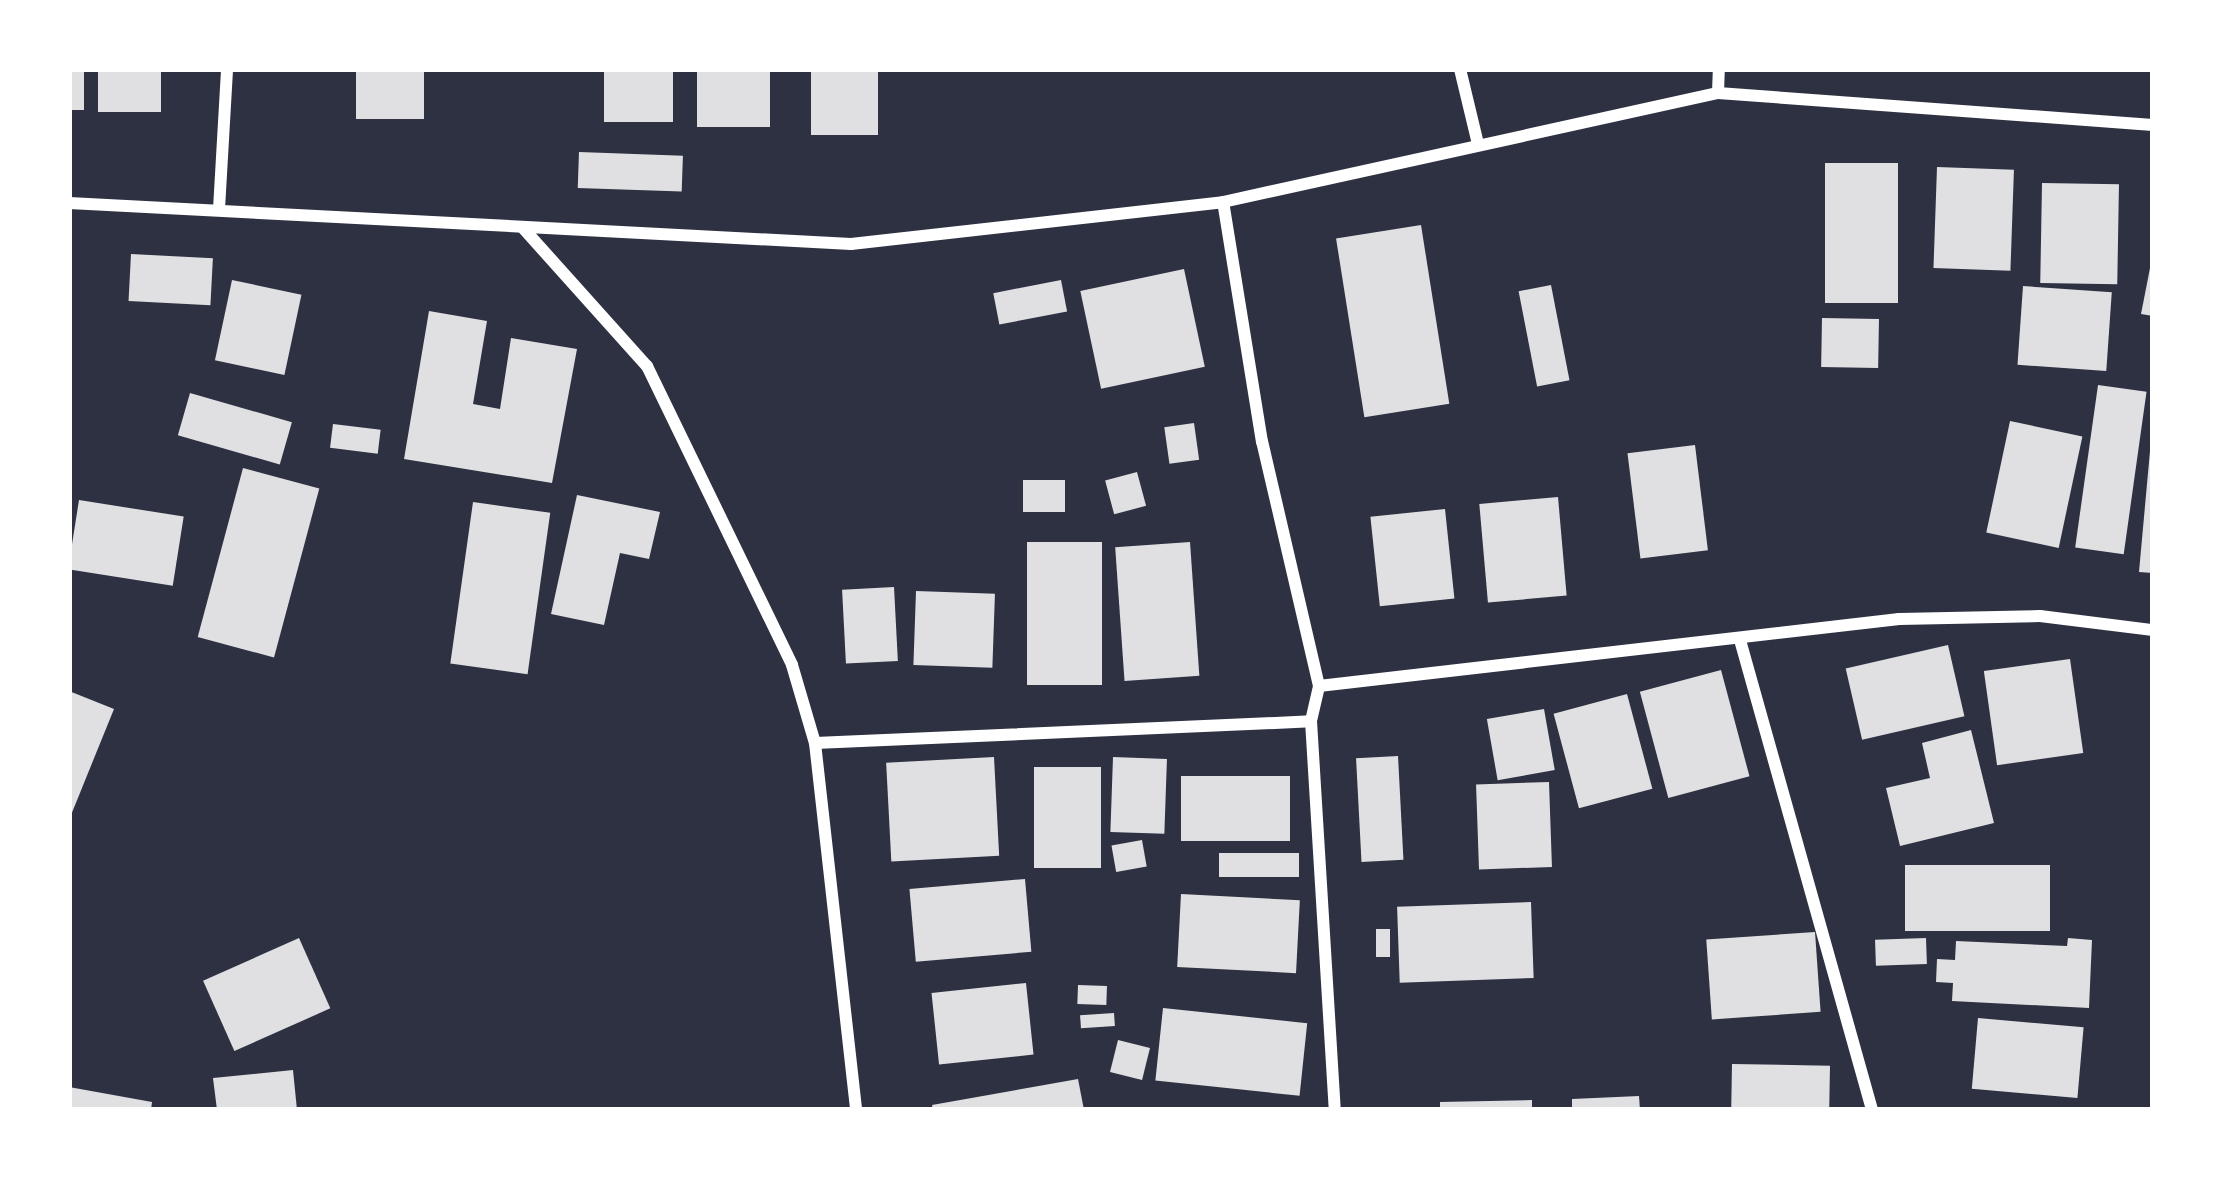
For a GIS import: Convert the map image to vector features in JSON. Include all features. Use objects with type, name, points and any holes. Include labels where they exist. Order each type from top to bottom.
[{"type":"street","points":[[219,209],[227,69]]},
{"type":"street","points":[[1460,69],[1477,140]]},
{"type":"street","points":[[1718,92],[1719,69]]},
{"type":"street","points":[[69,203],[851,244],[1223,202],[1477,140],[1718,92],[2153,125]]},
{"type":"street","points":[[1223,202],[1262,442],[1319,686],[1311,721],[1335,1110]]},
{"type":"street","points":[[522,227],[647,365],[792,664],[815,743],[856,1110]]},
{"type":"street","points":[[1319,686],[1946,618],[2040,616],[2153,630]]},
{"type":"street","points":[[1740,640],[1871,1110]]},
{"type":"street","points":[[815,743],[1311,721]]},
{"type":"building","points":[[69,69],[84,69],[84,110],[69,110]]},
{"type":"building","points":[[98,69],[161,69],[161,112],[98,112]]},
{"type":"building","points":[[356,69],[424,69],[424,119],[356,119]]},
{"type":"building","points":[[604,69],[673,69],[673,122],[604,122]]},
{"type":"building","points":[[697,69],[770,69],[770,127],[697,127]]},
{"type":"building","points":[[811,69],[878,69],[878,135],[811,135]]},
{"type":"building","points":[[579,152],[683,156],[682,192],[578,188]]},
{"type":"building","points":[[1825,163],[1898,163],[1898,303],[1825,303]]},
{"type":"building","points":[[1937,167],[2014,170],[2010,271],[1933,268]]},
{"type":"building","points":[[2042,183],[2119,184],[2117,284],[2040,283]]},
{"type":"building","points":[[1421,225],[1449,404],[1364,417],[1336,238]]},
{"type":"building","points":[[131,254],[213,258],[210,305],[129,301]]},
{"type":"building","points":[[2153,263],[2153,316],[2141,314]]},
{"type":"building","points":[[1184,269],[1205,367],[1101,389],[1080,291]]},
{"type":"building","points":[[232,280],[301,295],[284,375],[215,360]]},
{"type":"building","points":[[1061,280],[1067,311],[999,325],[993,293]]},
{"type":"building","points":[[1551,285],[1570,380],[1537,387],[1519,291]]},
{"type":"building","points":[[2023,286],[2112,292],[2106,371],[2017,365]]},
{"type":"building","points":[[429,311],[487,321],[473,404],[500,409],[511,338],[577,349],[552,483],[404,459]]},
{"type":"building","points":[[1822,318],[1879,319],[1878,368],[1821,367]]},
{"type":"building","points":[[2098,385],[2147,392],[2124,554],[2075,547]]},
{"type":"building","points":[[190,393],[292,422],[280,465],[178,435]]},
{"type":"building","points":[[2010,421],[2082,436],[2059,548],[1986,533]]},
{"type":"building","points":[[1194,423],[1199,460],[1169,464],[1164,427]]},
{"type":"building","points":[[333,424],[381,430],[378,454],[330,448]]},
{"type":"building","points":[[1695,445],[1708,550],[1640,558],[1628,453]]},
{"type":"building","points":[[2153,451],[2153,573],[2139,572]]},
{"type":"building","points":[[243,468],[319,488],[274,657],[198,637]]},
{"type":"building","points":[[1137,472],[1146,506],[1114,514],[1105,481]]},
{"type":"building","points":[[1023,480],[1065,480],[1065,512],[1023,512]]},
{"type":"building","points":[[577,495],[660,512],[649,559],[620,553],[604,625],[551,614]]},
{"type":"building","points":[[1558,497],[1567,596],[1488,603],[1479,504]]},
{"type":"building","points":[[79,500],[184,517],[173,586],[69,569]]},
{"type":"building","points":[[473,502],[550,513],[528,674],[450,663]]},
{"type":"building","points":[[1445,509],[1454,599],[1380,606],[1370,517]]},
{"type":"building","points":[[1027,542],[1102,542],[1102,685],[1027,685]]},
{"type":"building","points":[[1190,542],[1199,676],[1125,681],[1115,547]]},
{"type":"building","points":[[894,587],[898,661],[846,664],[842,590]]},
{"type":"building","points":[[916,591],[995,594],[992,668],[913,665]]},
{"type":"building","points":[[1948,645],[1964,716],[1862,740],[1846,669]]},
{"type":"building","points":[[2070,659],[2083,753],[1997,765],[1984,671]]},
{"type":"building","points":[[1721,670],[1749,776],[1668,798],[1640,692]]},
{"type":"building","points":[[69,691],[114,709],[69,820]]},
{"type":"building","points":[[1627,694],[1652,789],[1579,808],[1554,714]]},
{"type":"building","points":[[1544,709],[1555,770],[1498,780],[1487,719]]},
{"type":"building","points":[[1971,730],[1994,823],[1900,846],[1886,788],[1930,778],[1922,743]]},
{"type":"building","points":[[1398,756],[1403,860],[1362,862],[1356,758]]},
{"type":"building","points":[[994,757],[999,856],[891,862],[886,763]]},
{"type":"building","points":[[1113,757],[1167,759],[1164,834],[1110,832]]},
{"type":"building","points":[[1034,767],[1101,767],[1101,868],[1034,868]]},
{"type":"building","points":[[1181,776],[1290,776],[1290,841],[1181,841]]},
{"type":"building","points":[[1549,782],[1552,867],[1479,869],[1476,785]]},
{"type":"building","points":[[1142,840],[1147,867],[1116,872],[1111,845]]},
{"type":"building","points":[[1219,853],[1299,853],[1299,877],[1219,877]]},
{"type":"building","points":[[1905,865],[2050,865],[2050,931],[1905,931]]},
{"type":"building","points":[[1025,879],[1031,952],[916,962],[909,889]]},
{"type":"building","points":[[1181,894],[1300,900],[1296,973],[1177,967]]},
{"type":"building","points":[[1531,902],[1534,978],[1400,983],[1397,907]]},
{"type":"building","points":[[1376,929],[1390,929],[1390,957],[1376,957]]},
{"type":"building","points":[[1815,932],[1821,1012],[1712,1019],[1706,940]]},
{"type":"building","points":[[299,938],[330,1008],[234,1051],[203,981]]},
{"type":"building","points":[[1926,938],[1927,964],[1876,966],[1875,940]]},
{"type":"building","points":[[2068,938],[2092,940],[2089,1008],[1952,1001],[1953,983],[1936,982],[1937,959],[1955,960],[1956,941],[2067,946]]},
{"type":"building","points":[[1026,983],[1034,1055],[939,1065],[932,993]]},
{"type":"building","points":[[1078,985],[1107,986],[1106,1005],[1077,1004]]},
{"type":"building","points":[[1163,1008],[1307,1023],[1300,1096],[1155,1081]]},
{"type":"building","points":[[1114,1013],[1115,1026],[1081,1028],[1080,1015]]},
{"type":"building","points":[[1978,1018],[2084,1027],[2077,1098],[1972,1089]]},
{"type":"building","points":[[1118,1040],[1150,1048],[1142,1080],[1110,1072]]},
{"type":"building","points":[[1732,1064],[1830,1066],[1829,1110],[1731,1110]]},
{"type":"building","points":[[293,1070],[297,1110],[217,1110],[213,1078]]},
{"type":"building","points":[[1078,1079],[1084,1110],[933,1110],[932,1105]]},
{"type":"building","points":[[69,1087],[152,1102],[151,1110],[69,1110]]},
{"type":"building","points":[[1639,1096],[1640,1110],[1572,1110],[1572,1099]]},
{"type":"building","points":[[1532,1100],[1532,1110],[1440,1110],[1440,1102]]}]
